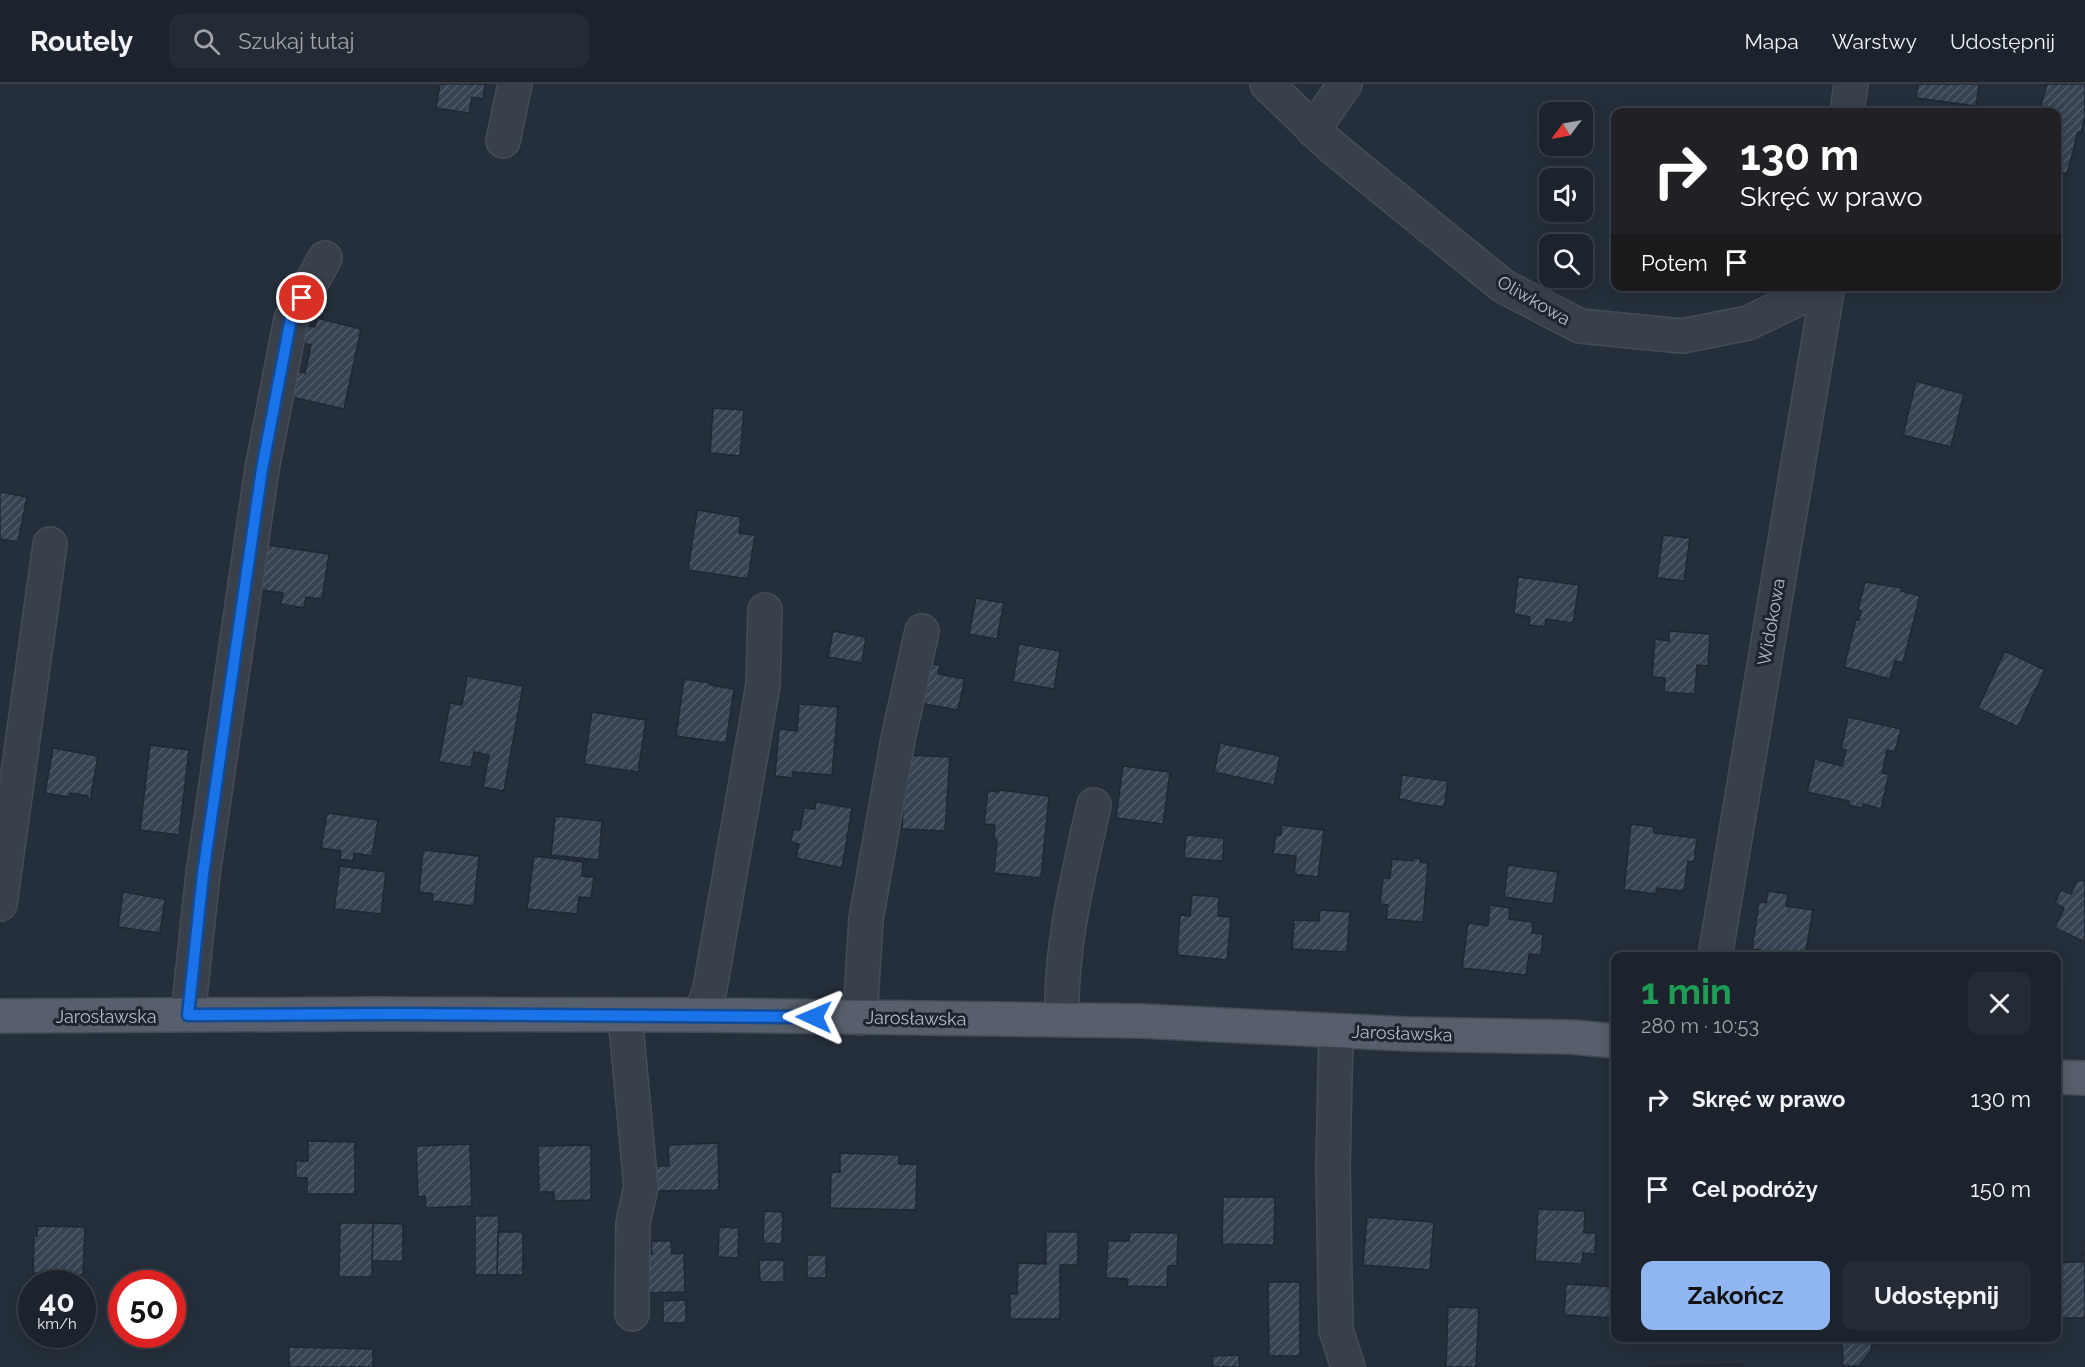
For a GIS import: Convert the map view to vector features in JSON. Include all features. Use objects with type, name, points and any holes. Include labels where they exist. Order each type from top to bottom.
[{"type":"main road","name":"Jarosławska","points":[[0,1017],[701,1015],[1141,1021],[1336,1031],[1571,1037],[1611,1041]]},
{"type":"main road","points":[[2061,1077],[2085,1078]]},
{"type":"street","points":[[503,141],[515,84]]},
{"type":"street","name":"Oliwkowa","points":[[1267,84],[1331,146],[1503,286],[1580,326],[1682,336],[1748,323],[1815,291]]},
{"type":"street","points":[[1313,130],[1345,84]]},
{"type":"street","points":[[1848,108],[1851,84]]},
{"type":"street","points":[[188,1015],[203,874],[262,469],[291,318],[325,258]]},
{"type":"street","name":"Widokowa","points":[[1716,952],[1825,291]]},
{"type":"street","points":[[0,903],[50,544]]},
{"type":"street","points":[[701,1015],[710,988],[763,685],[765,610]]},
{"type":"street","points":[[860,1018],[866,919],[898,739],[922,631]]},
{"type":"street","points":[[1062,1020],[1061,987],[1066,937],[1094,805]]},
{"type":"street","points":[[625,1015],[642,1187],[633,1223],[632,1314]]},
{"type":"street","points":[[1336,1031],[1333,1167],[1336,1330],[1348,1367]]},
{"type":"building","points":[[440,84],[485,84],[483,99],[472,97],[469,113],[436,108]]},
{"type":"building","points":[[1918,84],[1979,84],[1976,106],[1916,98]]},
{"type":"building","points":[[2047,84],[2085,84],[2085,116],[2081,133],[2078,132],[2067,174],[2061,172],[2061,108],[2040,108]]},
{"type":"building","points":[[317,318],[361,329],[344,409],[287,396],[293,370],[305,373],[311,345],[299,342],[303,325],[315,327]]},
{"type":"building","points":[[1916,381],[1964,394],[1951,447],[1903,435]]},
{"type":"building","points":[[713,408],[744,410],[740,456],[710,453]]},
{"type":"building","points":[[0,492],[27,497],[18,542],[0,539]]},
{"type":"building","points":[[697,510],[741,517],[739,533],[755,535],[748,579],[688,570]]},
{"type":"building","points":[[1663,535],[1690,538],[1684,581],[1657,578]]},
{"type":"building","points":[[268,545],[329,554],[322,599],[306,597],[304,608],[281,604],[283,593],[261,590]]},
{"type":"building","points":[[1518,577],[1579,585],[1573,623],[1546,619],[1545,627],[1529,625],[1530,617],[1514,614]]},
{"type":"building","points":[[1865,582],[1902,588],[1901,591],[1920,596],[1903,663],[1895,661],[1890,679],[1844,667],[1856,620],[1859,620],[1861,611],[1858,609]]},
{"type":"building","points":[[976,598],[1004,603],[997,639],[969,634]]},
{"type":"building","points":[[833,631],[866,637],[862,663],[828,657]]},
{"type":"building","points":[[1669,631],[1710,634],[1708,666],[1697,665],[1695,694],[1664,692],[1665,678],[1652,677],[1655,639],[1669,641]]},
{"type":"building","points":[[1019,644],[1060,651],[1054,689],[1013,682]]},
{"type":"building","points":[[2005,651],[2045,670],[2018,727],[1978,708]]},
{"type":"building","points":[[927,663],[940,665],[938,674],[965,679],[958,710],[919,703]]},
{"type":"building","points":[[467,676],[523,686],[504,791],[483,787],[489,755],[474,752],[471,767],[439,762],[450,703],[462,705]]},
{"type":"building","points":[[684,679],[734,689],[726,743],[676,736]]},
{"type":"building","points":[[799,704],[838,707],[832,775],[793,772],[793,778],[775,776],[779,729],[797,731]]},
{"type":"building","points":[[592,712],[646,720],[638,772],[584,764]]},
{"type":"building","points":[[1848,717],[1901,729],[1895,752],[1887,750],[1882,773],[1889,774],[1881,809],[1863,804],[1862,808],[1848,805],[1849,801],[1807,792],[1815,759],[1842,766],[1846,750],[1841,749]]},
{"type":"building","points":[[1220,743],[1280,756],[1274,785],[1214,772]]},
{"type":"building","points":[[150,745],[189,750],[179,835],[140,830]]},
{"type":"building","points":[[53,748],[98,756],[90,801],[88,801],[88,796],[70,793],[69,797],[45,793]]},
{"type":"building","points":[[908,755],[950,757],[945,831],[902,829],[903,810],[894,809]]},
{"type":"building","points":[[1123,766],[1170,772],[1163,824],[1116,818]]},
{"type":"building","points":[[1402,775],[1448,781],[1444,807],[1399,799]]},
{"type":"building","points":[[999,790],[1049,796],[1041,878],[994,873],[997,840],[994,839],[995,825],[984,824],[988,791],[998,792]]},
{"type":"building","points":[[816,802],[852,808],[842,868],[796,858],[799,844],[791,842],[793,829],[800,830],[804,808],[815,809]]},
{"type":"building","points":[[327,813],[378,820],[372,856],[354,853],[353,861],[340,859],[341,851],[321,848]]},
{"type":"building","points":[[555,816],[602,821],[599,860],[551,855]]},
{"type":"building","points":[[1631,824],[1654,827],[1654,833],[1697,838],[1694,862],[1688,861],[1684,891],[1657,888],[1656,894],[1624,890]]},
{"type":"building","points":[[1282,825],[1324,830],[1318,877],[1294,874],[1296,856],[1273,854],[1276,835],[1281,835]]},
{"type":"building","points":[[1186,835],[1224,838],[1223,861],[1184,858]]},
{"type":"building","points":[[423,850],[479,856],[474,906],[432,901],[433,894],[419,892]]},
{"type":"building","points":[[534,856],[583,862],[582,876],[594,877],[591,898],[579,897],[577,914],[527,909]]},
{"type":"building","points":[[1414,858],[1420,858],[1420,862],[1428,863],[1423,922],[1386,919],[1388,905],[1380,904],[1383,878],[1390,878],[1392,859],[1413,861]]},
{"type":"building","points":[[1508,865],[1558,872],[1553,904],[1504,897]]},
{"type":"building","points":[[340,866],[386,872],[381,914],[334,909]]},
{"type":"building","points":[[2078,879],[2085,882],[2085,942],[2055,928],[2064,908],[2055,903],[2061,890],[2071,894]]},
{"type":"building","points":[[1768,891],[1788,894],[1786,906],[1813,910],[1806,952],[1772,952],[1752,949],[1759,902],[1766,903]]},
{"type":"building","points":[[123,892],[165,899],[160,933],[118,927]]},
{"type":"building","points":[[1192,895],[1219,897],[1218,916],[1231,917],[1227,960],[1177,955],[1180,915],[1190,916]]},
{"type":"building","points":[[1490,905],[1510,908],[1509,919],[1533,922],[1532,933],[1543,934],[1541,955],[1529,954],[1526,975],[1462,968],[1468,923],[1488,926]]},
{"type":"building","points":[[1320,910],[1350,912],[1347,952],[1292,949],[1294,920],[1319,921]]},
{"type":"building","points":[[308,1141],[355,1142],[355,1194],[307,1194],[307,1178],[296,1178],[296,1161],[308,1161]]},
{"type":"building","points":[[718,1143],[719,1190],[657,1191],[656,1166],[669,1166],[668,1145]]},
{"type":"building","points":[[470,1144],[472,1206],[426,1208],[425,1196],[418,1197],[416,1146]]},
{"type":"building","points":[[591,1145],[591,1200],[554,1201],[554,1192],[539,1192],[538,1146]]},
{"type":"building","points":[[840,1153],[899,1155],[899,1164],[917,1164],[916,1210],[830,1208],[831,1172],[840,1172]]},
{"type":"building","points":[[1223,1197],[1275,1197],[1274,1245],[1222,1244]]},
{"type":"building","points":[[1538,1209],[1585,1211],[1584,1233],[1596,1233],[1595,1254],[1583,1253],[1582,1264],[1535,1261]]},
{"type":"building","points":[[764,1211],[783,1212],[782,1244],[763,1243]]},
{"type":"building","points":[[475,1216],[499,1216],[497,1275],[475,1275]]},
{"type":"building","points":[[1367,1217],[1434,1222],[1430,1270],[1363,1265]]},
{"type":"building","points":[[340,1223],[373,1223],[372,1277],[339,1277]]},
{"type":"building","points":[[373,1223],[403,1224],[403,1261],[372,1261]]},
{"type":"building","points":[[37,1226],[85,1227],[83,1270],[33,1270],[34,1236],[37,1236]]},
{"type":"building","points":[[719,1227],[739,1228],[738,1258],[718,1257]]},
{"type":"building","points":[[498,1232],[523,1232],[523,1275],[497,1275]]},
{"type":"building","points":[[1046,1232],[1078,1232],[1078,1265],[1060,1265],[1060,1319],[1010,1319],[1010,1294],[1017,1294],[1018,1263],[1046,1264]]},
{"type":"building","points":[[1130,1232],[1178,1233],[1177,1266],[1168,1266],[1167,1287],[1127,1286],[1128,1279],[1106,1278],[1108,1241],[1129,1241]]},
{"type":"building","points":[[651,1241],[671,1241],[672,1254],[684,1253],[685,1292],[645,1293],[644,1254],[652,1254]]},
{"type":"building","points":[[2083,1241],[2085,1241],[2085,1318],[2061,1318],[2061,1262],[2083,1262]]},
{"type":"building","points":[[807,1255],[826,1255],[826,1278],[807,1278]]},
{"type":"building","points":[[759,1260],[784,1260],[784,1282],[760,1282]]},
{"type":"building","points":[[1268,1282],[1300,1282],[1300,1356],[1269,1356]]},
{"type":"building","points":[[1566,1284],[1611,1287],[1611,1318],[1564,1315]]},
{"type":"building","points":[[686,1300],[686,1323],[663,1323],[663,1301]]},
{"type":"building","points":[[1448,1307],[1479,1308],[1476,1367],[1446,1367]]},
{"type":"building","points":[[1842,1342],[1872,1342],[1871,1351],[1859,1366],[1843,1366]]},
{"type":"building","points":[[289,1347],[373,1349],[373,1367],[289,1367]]},
{"type":"building","points":[[1239,1355],[1240,1367],[1213,1367],[1212,1356]]},
{"type":"building","points":[[1743,1365],[1743,1367],[1650,1367],[1650,1366]]},
{"type":"route","points":[[302,298],[291,318],[262,469],[203,874],[188,1015],[814,1017]]}]
